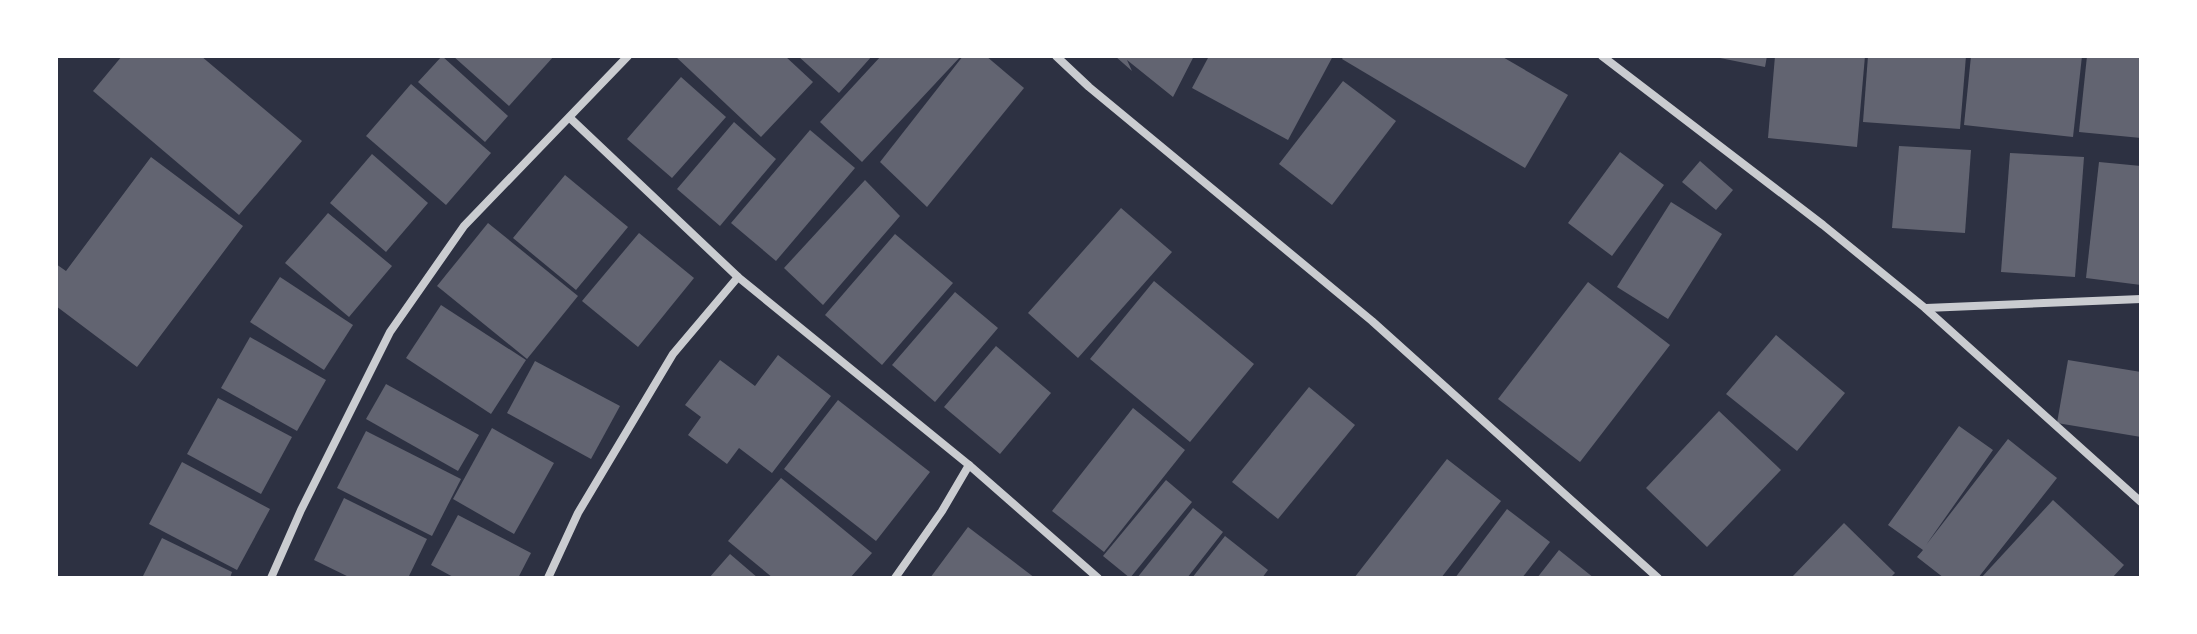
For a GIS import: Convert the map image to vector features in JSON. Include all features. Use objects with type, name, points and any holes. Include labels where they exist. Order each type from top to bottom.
[{"type":"street","points":[[271,578],[301,510],[390,332],[464,226],[628,56]]},
{"type":"street","points":[[1056,56],[1089,87],[1372,321],[1658,578]]},
{"type":"street","points":[[1602,56],[1823,225],[1925,308],[2141,502]]},
{"type":"street","points":[[570,118],[738,277],[969,465],[1098,578]]},
{"type":"street","points":[[548,578],[578,513],[673,354],[738,277]]},
{"type":"street","points":[[1925,308],[2141,299]]},
{"type":"street","points":[[895,578],[942,511],[969,465]]},
{"type":"building","points":[[122,56],[201,56],[302,141],[239,215],[93,91]]},
{"type":"building","points":[[442,56],[508,116],[485,142],[418,82]]},
{"type":"building","points":[[453,56],[554,56],[509,106]]},
{"type":"building","points":[[675,56],[785,56],[813,82],[761,137]]},
{"type":"building","points":[[798,56],[872,56],[839,93]]},
{"type":"building","points":[[881,56],[961,56],[862,162],[820,122]]},
{"type":"building","points":[[963,56],[986,56],[1024,88],[927,207],[880,162]]},
{"type":"building","points":[[1115,56],[1194,56],[1173,97],[1127,60],[1132,71]]},
{"type":"building","points":[[1209,56],[1333,56],[1288,140],[1192,88]]},
{"type":"building","points":[[1344,56],[1501,56],[1568,95],[1525,168],[1342,59]]},
{"type":"building","points":[[1710,56],[1767,56],[1765,67]]},
{"type":"building","points":[[1775,56],[1865,56],[1857,147],[1768,138]]},
{"type":"building","points":[[1868,56],[1966,56],[1960,129],[1863,122]]},
{"type":"building","points":[[1971,56],[2082,56],[2073,137],[1964,125]]},
{"type":"building","points":[[2087,56],[2141,56],[2141,138],[2079,132]]},
{"type":"building","points":[[681,77],[726,117],[672,178],[627,139]]},
{"type":"building","points":[[1343,81],[1396,121],[1332,205],[1279,164]]},
{"type":"building","points":[[411,84],[491,153],[446,205],[366,136]]},
{"type":"building","points":[[734,122],[776,159],[720,226],[677,189]]},
{"type":"building","points":[[810,130],[855,168],[776,261],[731,223]]},
{"type":"building","points":[[1899,146],[1971,150],[1965,233],[1892,228]]},
{"type":"building","points":[[1620,152],[1664,185],[1612,256],[1568,223]]},
{"type":"building","points":[[2010,153],[2084,157],[2075,277],[2001,272]]},
{"type":"building","points":[[372,154],[428,203],[386,252],[330,203]]},
{"type":"building","points":[[151,157],[243,226],[137,367],[56,306],[56,264],[66,271]]},
{"type":"building","points":[[1700,161],[1733,190],[1716,210],[1682,182]]},
{"type":"building","points":[[2099,162],[2141,166],[2141,285],[2086,278]]},
{"type":"building","points":[[565,175],[628,227],[576,290],[513,238]]},
{"type":"building","points":[[865,180],[900,216],[823,305],[784,268]]},
{"type":"building","points":[[1671,202],[1722,234],[1668,319],[1617,287]]},
{"type":"building","points":[[1121,208],[1172,252],[1078,358],[1028,313]]},
{"type":"building","points":[[328,213],[392,266],[349,317],[285,263]]},
{"type":"building","points":[[488,223],[578,296],[527,359],[437,286]]},
{"type":"building","points":[[639,233],[694,278],[638,347],[582,301]]},
{"type":"building","points":[[895,234],[953,283],[882,365],[825,315]]},
{"type":"building","points":[[280,277],[353,325],[324,370],[250,322]]},
{"type":"building","points":[[1154,281],[1254,364],[1190,442],[1090,359]]},
{"type":"building","points":[[1588,282],[1670,345],[1580,462],[1498,399]]},
{"type":"building","points":[[955,292],[998,328],[935,402],[892,365]]},
{"type":"building","points":[[441,305],[526,360],[491,414],[406,358]]},
{"type":"building","points":[[1776,335],[1845,393],[1797,451],[1726,394]]},
{"type":"building","points":[[250,337],[326,380],[297,431],[221,388]]},
{"type":"building","points":[[996,346],[1051,393],[1000,454],[944,407]]},
{"type":"building","points":[[778,355],[831,396],[772,473],[739,448],[727,464],[688,435],[701,417],[685,405],[720,360],[755,386]]},
{"type":"building","points":[[2068,360],[2141,372],[2141,437],[2057,423]]},
{"type":"building","points":[[535,361],[620,406],[591,459],[507,413]]},
{"type":"building","points":[[386,384],[479,435],[458,471],[366,419]]},
{"type":"building","points":[[1309,387],[1355,425],[1278,519],[1232,482]]},
{"type":"building","points":[[218,398],[292,437],[261,494],[187,454]]},
{"type":"building","points":[[838,400],[930,472],[876,541],[784,469]]},
{"type":"building","points":[[1133,408],[1185,450],[1104,552],[1052,511]]},
{"type":"building","points":[[1719,411],[1781,470],[1707,547],[1646,488]]},
{"type":"building","points":[[1959,426],[1993,450],[1926,545],[2008,439],[2057,478],[1978,578],[1944,578],[1917,557],[1923,550],[1888,525]]},
{"type":"building","points":[[492,428],[554,463],[514,534],[453,499]]},
{"type":"building","points":[[366,431],[461,479],[432,536],[337,488]]},
{"type":"building","points":[[1447,459],[1501,501],[1441,578],[1354,578]]},
{"type":"building","points":[[182,462],[270,509],[237,570],[149,524]]},
{"type":"building","points":[[781,478],[872,553],[850,578],[773,578],[728,541]]},
{"type":"building","points":[[1166,480],[1192,502],[1130,578],[1103,556]]},
{"type":"building","points":[[344,498],[427,539],[408,578],[351,578],[314,560]]},
{"type":"building","points":[[2053,500],[2124,565],[2112,578],[1981,578]]},
{"type":"building","points":[[1193,508],[1223,532],[1187,578],[1137,578]]},
{"type":"building","points":[[1507,509],[1550,542],[1522,578],[1455,578]]},
{"type":"building","points":[[458,515],[531,553],[518,578],[455,578],[431,565]]},
{"type":"building","points":[[1844,523],[1895,573],[1890,578],[1791,578]]},
{"type":"building","points":[[968,527],[1035,578],[930,578]]},
{"type":"building","points":[[1225,536],[1268,570],[1262,578],[1192,578]]},
{"type":"building","points":[[162,538],[232,572],[230,578],[142,578]]},
{"type":"building","points":[[1559,550],[1594,578],[1537,578]]},
{"type":"building","points":[[730,554],[758,578],[709,578]]}]
